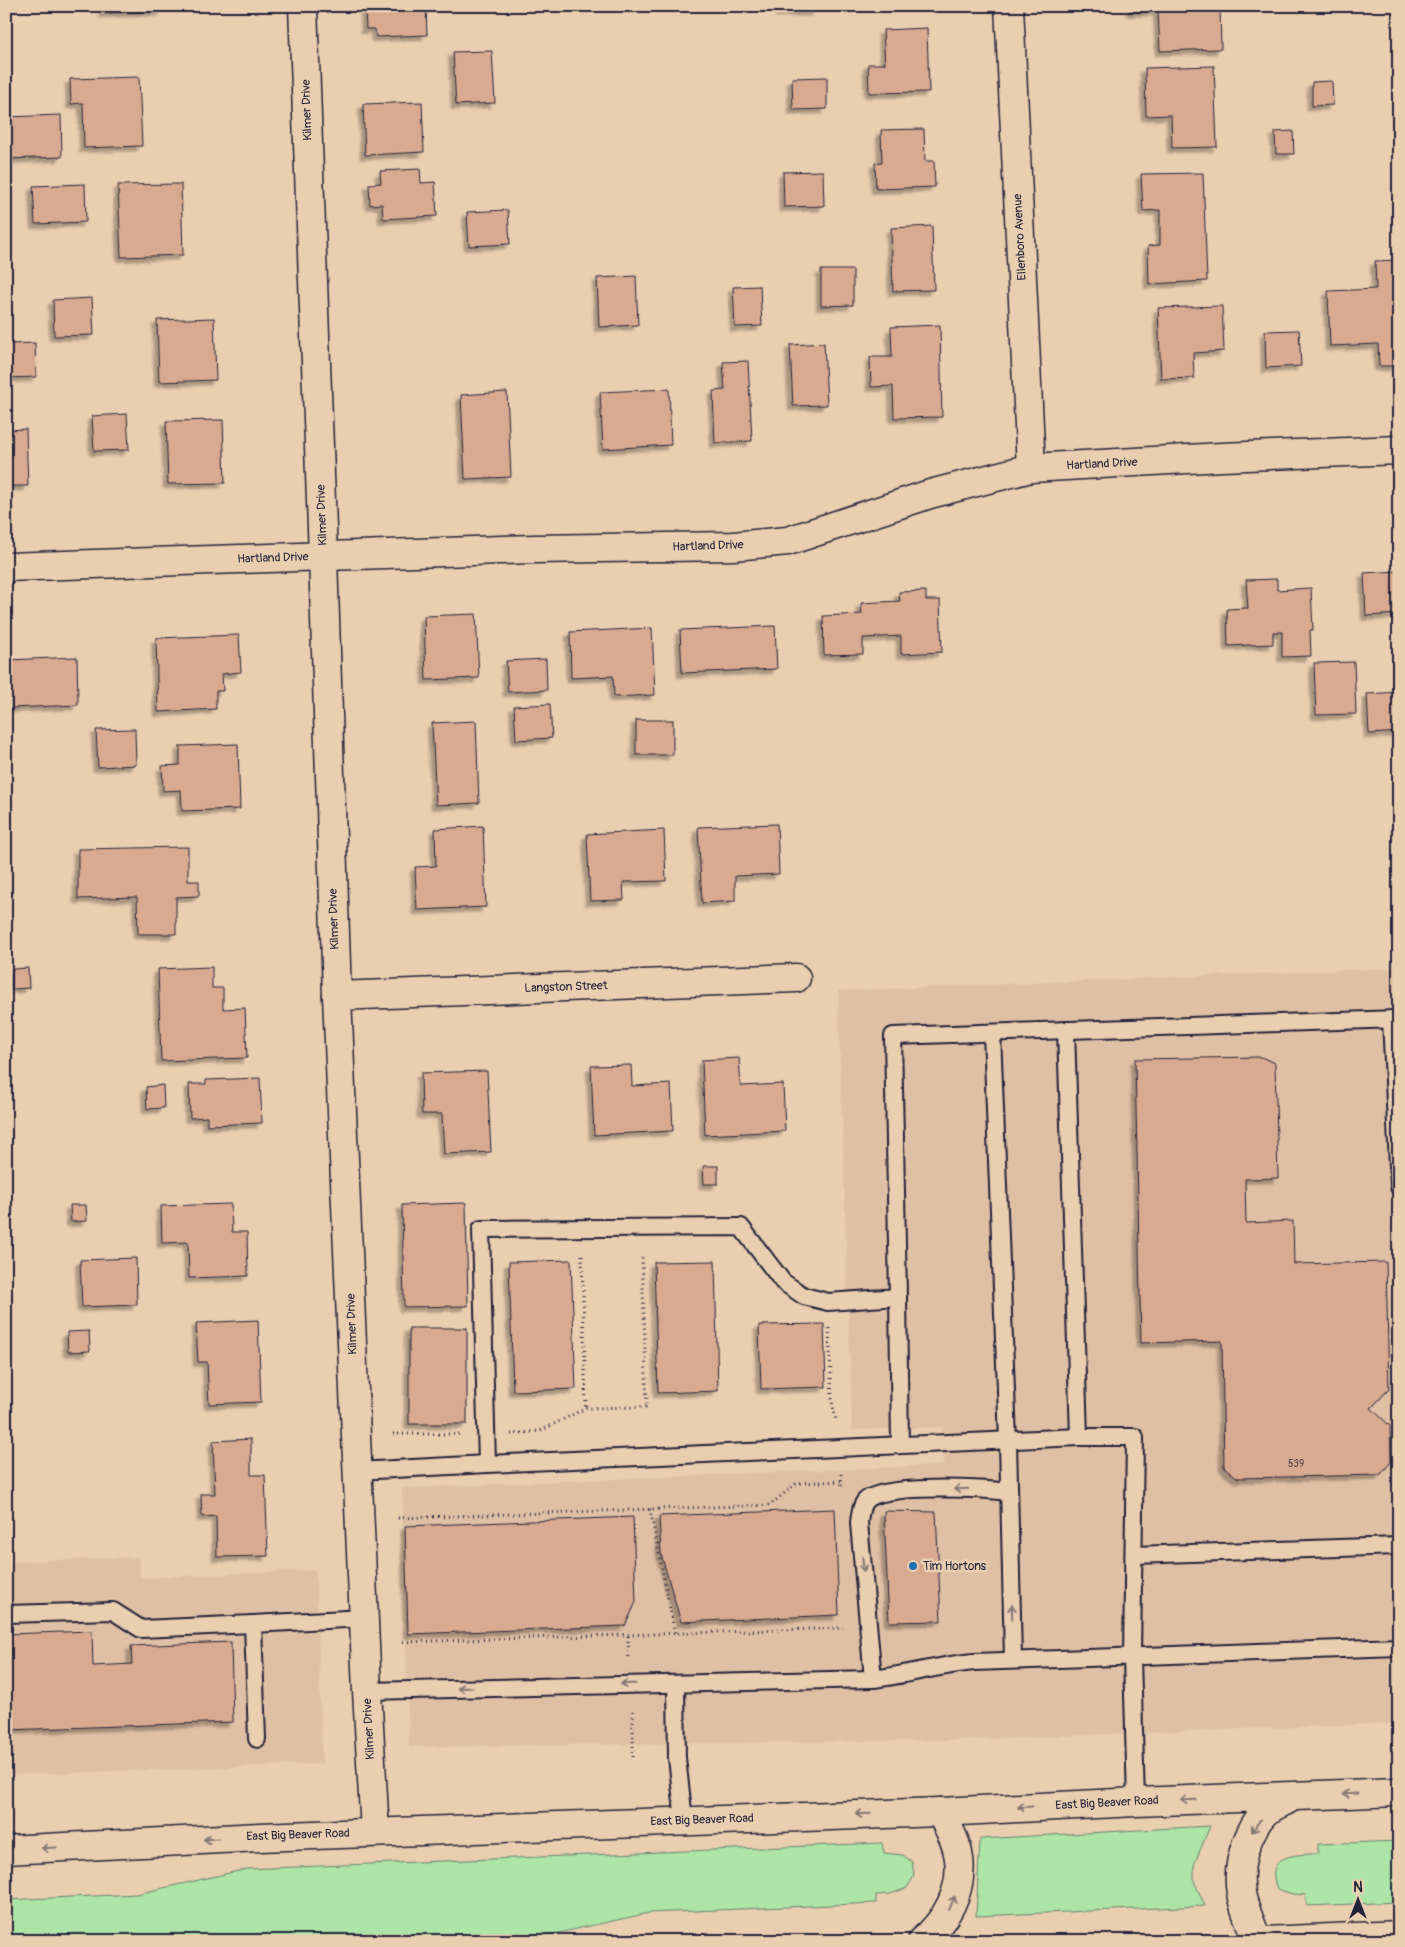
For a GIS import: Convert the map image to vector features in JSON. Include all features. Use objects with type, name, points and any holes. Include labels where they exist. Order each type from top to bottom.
[{"type":"street","name":"Kilmer Drive","points":[[303,6],[323,556],[336,996],[367,1691],[376,1832]]},
{"type":"street","name":"Ellenboro Avenue","points":[[1009,6],[1031,468]]},
{"type":"street","name":"Hartland Drive","points":[[6,568],[534,549],[733,546],[788,540],[930,494],[1031,468],[1222,457],[1399,450]]},
{"type":"street","name":"Langston Street","points":[[336,996],[796,978]]},
{"type":"street","name":"East Big Beaver Road","points":[[6,1850],[376,1832],[940,1812],[1399,1792]]},
{"type":"street","points":[[1258,1941],[1245,1912],[1239,1885],[1241,1859],[1250,1834],[1265,1812],[1294,1796]]},
{"type":"street","points":[[922,1941],[933,1932],[948,1913],[957,1890],[960,1859],[954,1837],[940,1812]]},
{"type":"street","points":[[1263,1941],[1399,1936]]},
{"type":"lane","points":[[900,1445],[893,1036],[1395,1019],[1399,1188]]},
{"type":"lane","points":[[1066,1030],[1079,1437]]},
{"type":"lane","points":[[992,1033],[1008,1441],[1013,1660]]},
{"type":"lane","points":[[487,1464],[481,1229],[741,1227],[783,1282],[804,1296],[828,1302],[898,1297]]},
{"type":"lane","points":[[358,1471],[1079,1437],[1135,1437],[1132,1657],[1136,1802]]},
{"type":"lane","points":[[873,1679],[871,1636],[859,1523],[860,1511],[864,1501],[872,1495],[888,1491],[980,1488],[1009,1492]]},
{"type":"lane","points":[[1134,1555],[1399,1546]]},
{"type":"lane","points":[[6,1614],[113,1611],[141,1629],[364,1618]]},
{"type":"lane","points":[[253,1624],[257,1738]]},
{"type":"lane","points":[[367,1691],[873,1679],[902,1676],[948,1664],[1013,1660],[1399,1647]]},
{"type":"lane","points":[[676,1684],[677,1758],[684,1820]]},
{"type":"path","points":[[582,1246],[586,1408]]},
{"type":"path","points":[[508,1434],[540,1431],[586,1408],[646,1407],[642,1254]]},
{"type":"path","points":[[829,1324],[832,1401],[837,1424]]},
{"type":"path","points":[[392,1434],[467,1434]]},
{"type":"path","points":[[841,1468],[842,1491]]},
{"type":"path","points":[[398,1518],[770,1505],[797,1483],[842,1481]]},
{"type":"path","points":[[650,1510],[675,1634]]},
{"type":"path","points":[[403,1642],[846,1628]]},
{"type":"path","points":[[628,1636],[629,1669]]},
{"type":"path","points":[[633,1711],[633,1759]]},
{"type":"shaded area","points":[[1399,968],[1399,1723],[954,1740],[409,1747],[402,1488],[944,1465],[942,1427],[852,1430],[838,991]]},
{"type":"shaded area","points":[[139,1557],[140,1578],[316,1570],[322,1764],[6,1775],[6,1562]]},
{"type":"green space","points":[[1210,1826],[1194,1865],[1194,1881],[1205,1906],[976,1916],[980,1839]]},
{"type":"green space","points":[[1399,1841],[1399,1902],[1307,1906],[1305,1895],[1292,1894],[1277,1889],[1274,1870],[1277,1863],[1290,1856],[1318,1854],[1318,1844]]},
{"type":"green space","points":[[882,1843],[884,1853],[903,1855],[912,1862],[914,1876],[907,1888],[890,1894],[876,1895],[876,1903],[649,1913],[531,1939],[494,1941],[6,1941],[6,1900],[137,1894],[247,1869]]},
{"type":"building","points":[[104,6],[163,6],[163,11],[104,13]]},
{"type":"building","points":[[365,6],[426,6],[427,35],[376,37],[375,29],[366,29]]},
{"type":"building","points":[[780,6],[816,6],[816,11],[780,12]]},
{"type":"building","points":[[1131,6],[1220,6],[1221,49],[1160,51],[1158,11],[1131,12]]},
{"type":"building","points":[[927,28],[929,92],[869,93],[868,64],[885,64],[883,30]]},
{"type":"building","points":[[492,51],[495,103],[456,105],[453,52]]},
{"type":"building","points":[[1214,66],[1217,147],[1172,148],[1171,115],[1146,116],[1145,68]]},
{"type":"building","points":[[139,77],[142,146],[84,148],[83,103],[71,104],[70,79]]},
{"type":"building","points":[[827,77],[827,109],[793,110],[792,78]]},
{"type":"building","points":[[1332,81],[1333,105],[1312,106],[1312,82]]},
{"type":"building","points":[[422,102],[424,152],[365,155],[363,104]]},
{"type":"building","points":[[61,115],[62,157],[6,159],[6,117]]},
{"type":"building","points":[[924,129],[925,161],[934,161],[935,187],[876,189],[875,163],[882,162],[881,130]]},
{"type":"building","points":[[1293,131],[1294,154],[1276,154],[1275,132]]},
{"type":"building","points":[[420,169],[421,183],[435,182],[437,216],[383,219],[382,204],[370,205],[369,184],[381,183],[380,171]]},
{"type":"building","points":[[823,171],[824,206],[784,207],[783,172]]},
{"type":"building","points":[[1203,173],[1207,281],[1149,284],[1148,246],[1160,245],[1160,210],[1143,211],[1141,174]]},
{"type":"building","points":[[85,184],[86,222],[35,224],[33,186]]},
{"type":"building","points":[[181,184],[183,255],[121,257],[118,185]]},
{"type":"building","points":[[508,210],[510,244],[469,246],[467,212]]},
{"type":"building","points":[[932,226],[934,290],[893,291],[891,228]]},
{"type":"building","points":[[1399,260],[1399,366],[1379,366],[1378,344],[1330,346],[1328,291],[1376,289],[1375,261]]},
{"type":"building","points":[[821,270],[853,270],[853,305],[821,306]]},
{"type":"building","points":[[636,276],[638,325],[599,327],[597,278]]},
{"type":"building","points":[[760,286],[762,326],[735,327],[733,287]]},
{"type":"building","points":[[92,298],[94,335],[54,336],[53,300]]},
{"type":"building","points":[[1222,306],[1224,351],[1193,353],[1194,378],[1161,379],[1158,308]]},
{"type":"building","points":[[214,318],[216,380],[159,382],[157,320]]},
{"type":"building","points":[[940,325],[942,417],[894,418],[893,386],[871,387],[870,357],[892,357],[891,327]]},
{"type":"building","points":[[1299,330],[1301,366],[1266,368],[1265,331]]},
{"type":"building","points":[[35,343],[36,377],[6,378],[6,344]]},
{"type":"building","points":[[824,343],[827,405],[793,406],[790,345]]},
{"type":"building","points":[[748,361],[752,441],[715,443],[713,391],[725,390],[723,362]]},
{"type":"building","points":[[669,389],[671,445],[603,449],[600,392]]},
{"type":"building","points":[[507,392],[511,477],[465,479],[461,395]]},
{"type":"building","points":[[127,414],[129,450],[94,451],[92,416]]},
{"type":"building","points":[[223,420],[225,483],[168,484],[166,421]]},
{"type":"building","points":[[26,429],[28,486],[6,486],[6,430]]},
{"type":"building","points":[[1399,571],[1399,614],[1366,616],[1364,573]]},
{"type":"building","points":[[1277,579],[1277,590],[1311,588],[1313,630],[1310,630],[1311,656],[1282,657],[1282,632],[1273,632],[1273,644],[1228,646],[1227,609],[1248,608],[1246,580]]},
{"type":"building","points":[[926,591],[926,600],[940,600],[942,652],[901,654],[901,636],[863,638],[863,654],[824,655],[823,616],[862,614],[861,603],[900,601],[899,592]]},
{"type":"building","points":[[476,614],[479,678],[426,680],[424,616]]},
{"type":"building","points":[[775,626],[777,669],[682,673],[680,630]]},
{"type":"building","points":[[652,628],[655,695],[614,697],[613,676],[571,678],[570,632]]},
{"type":"building","points":[[239,635],[241,672],[222,674],[223,691],[216,691],[216,709],[158,712],[156,638]]},
{"type":"building","points":[[77,657],[78,705],[10,708],[8,660]]},
{"type":"building","points":[[546,659],[547,690],[508,692],[506,661]]},
{"type":"building","points":[[1354,662],[1356,714],[1316,715],[1314,663]]},
{"type":"building","points":[[1399,692],[1399,732],[1369,734],[1367,694]]},
{"type":"building","points":[[550,704],[552,738],[516,740],[514,706]]},
{"type":"building","points":[[636,720],[673,720],[673,755],[636,755]]},
{"type":"building","points":[[476,721],[479,803],[436,805],[432,723]]},
{"type":"building","points":[[135,729],[136,765],[98,767],[96,730]]},
{"type":"building","points":[[238,744],[240,809],[182,811],[181,790],[163,791],[162,766],[180,765],[180,746]]},
{"type":"building","points":[[777,824],[779,874],[735,876],[735,901],[702,903],[698,827]]},
{"type":"building","points":[[483,826],[486,907],[417,910],[415,867],[436,866],[435,829]]},
{"type":"building","points":[[664,830],[666,881],[623,882],[624,900],[590,901],[587,834]]},
{"type":"building","points":[[188,847],[188,881],[199,881],[199,896],[176,897],[176,934],[138,934],[137,897],[78,899],[78,849]]},
{"type":"building","points":[[212,967],[212,988],[223,988],[223,1009],[245,1008],[247,1058],[161,1061],[158,969]]},
{"type":"building","points":[[28,968],[29,988],[12,989],[12,969]]},
{"type":"building","points":[[1261,1057],[1275,1063],[1278,1178],[1245,1179],[1246,1223],[1293,1221],[1294,1264],[1386,1262],[1389,1389],[1371,1408],[1390,1426],[1391,1462],[1380,1475],[1238,1478],[1224,1467],[1222,1341],[1141,1343],[1135,1059]]},
{"type":"building","points":[[739,1058],[741,1086],[783,1084],[785,1131],[705,1135],[702,1060]]},
{"type":"building","points":[[631,1065],[632,1086],[671,1084],[673,1131],[594,1135],[591,1066]]},
{"type":"building","points":[[487,1071],[491,1152],[444,1154],[442,1114],[422,1114],[421,1073]]},
{"type":"building","points":[[260,1078],[262,1123],[207,1125],[207,1117],[190,1118],[189,1084],[206,1084],[206,1080]]},
{"type":"building","points":[[163,1085],[164,1108],[147,1109],[146,1087]]},
{"type":"building","points":[[703,1166],[718,1166],[718,1184],[704,1184]]},
{"type":"building","points":[[466,1203],[468,1306],[404,1307],[402,1205]]},
{"type":"building","points":[[231,1204],[232,1232],[247,1232],[248,1276],[189,1278],[188,1242],[162,1243],[161,1206]]},
{"type":"building","points":[[70,1205],[86,1205],[87,1221],[71,1222]]},
{"type":"building","points":[[136,1258],[137,1305],[82,1307],[80,1260]]},
{"type":"building","points":[[571,1260],[576,1389],[513,1391],[509,1262]]},
{"type":"building","points":[[715,1261],[718,1391],[658,1393],[654,1262]]},
{"type":"building","points":[[258,1320],[261,1402],[209,1404],[207,1362],[198,1362],[196,1323]]},
{"type":"building","points":[[824,1324],[826,1387],[761,1389],[759,1325]]},
{"type":"building","points":[[409,1328],[467,1328],[467,1424],[409,1424]]},
{"type":"building","points":[[89,1331],[90,1351],[68,1352],[67,1332]]},
{"type":"building","points":[[251,1439],[251,1475],[265,1475],[268,1556],[217,1557],[216,1516],[202,1517],[201,1494],[215,1494],[213,1441]]},
{"type":"building","points":[[835,1509],[839,1615],[681,1622],[661,1554],[659,1516]]},
{"type":"building","name":"Tim Hortons","points":[[884,1511],[936,1512],[941,1621],[889,1622]]},
{"type":"building","points":[[633,1517],[636,1602],[625,1626],[408,1634],[405,1526]]},
{"type":"building","points":[[92,1631],[93,1666],[132,1664],[131,1646],[231,1642],[233,1722],[6,1730],[6,1634]]},
{"type":"place","name":"Tim Hortons","points":[[913,1566]]}]
